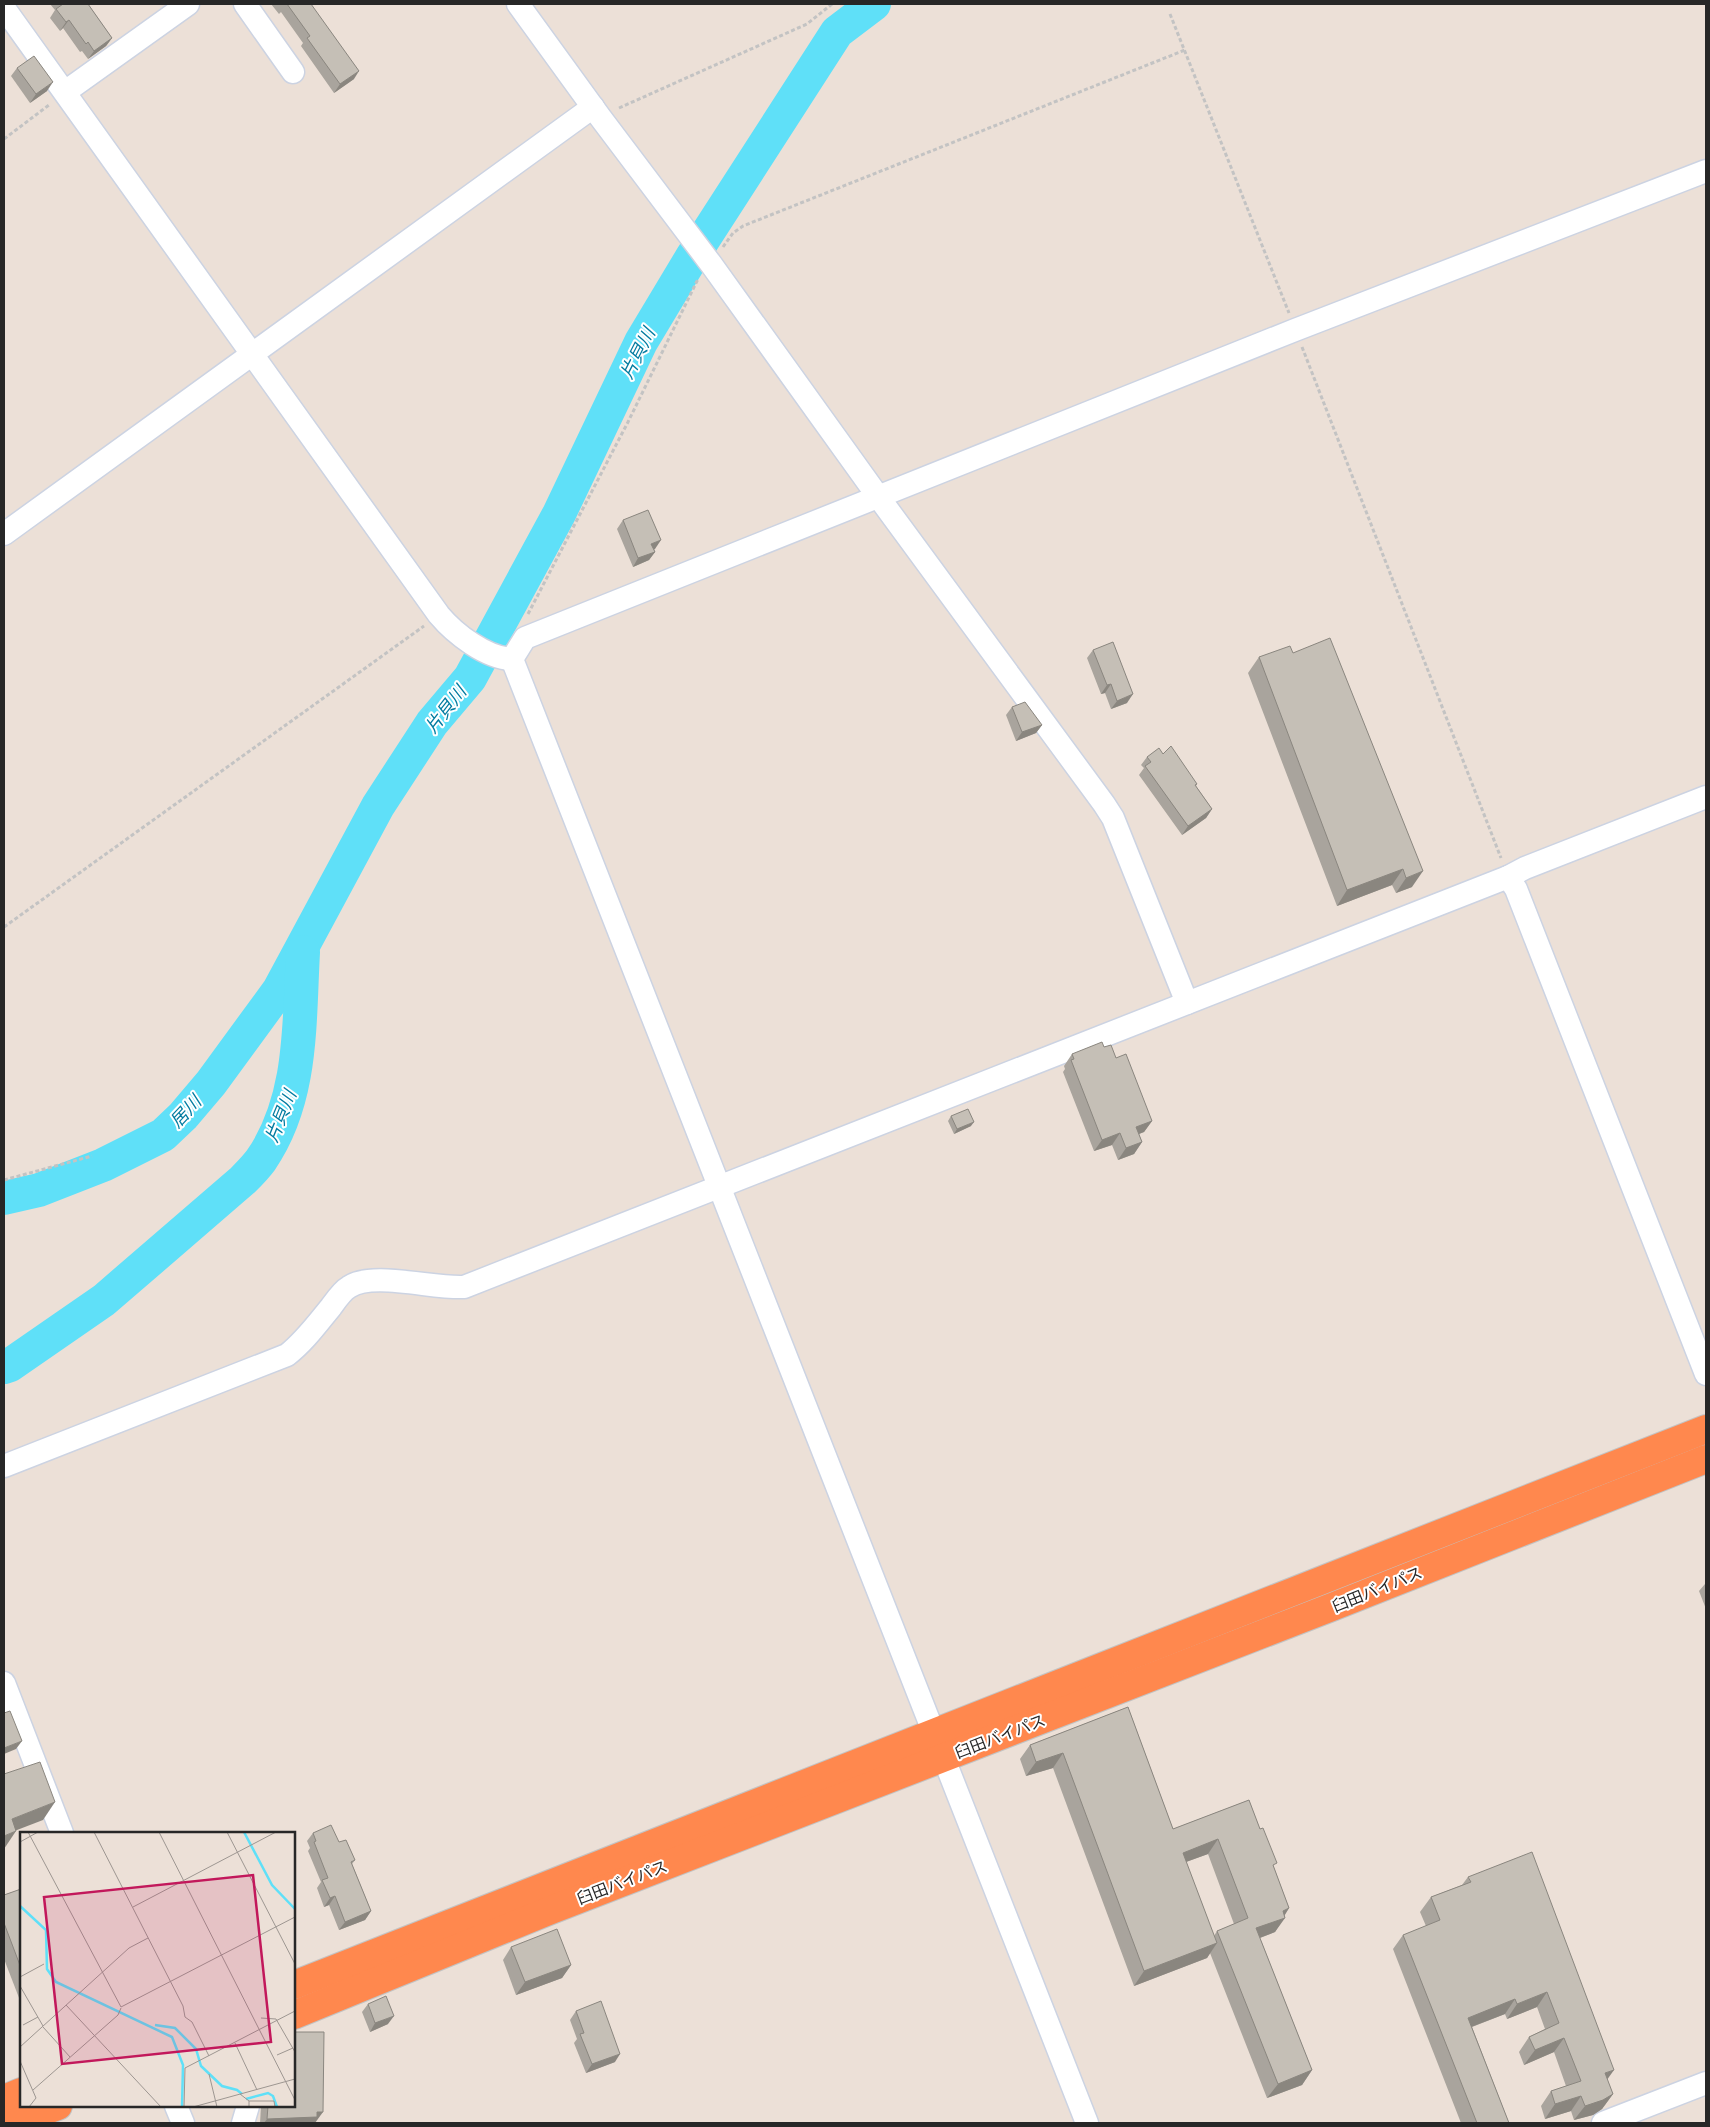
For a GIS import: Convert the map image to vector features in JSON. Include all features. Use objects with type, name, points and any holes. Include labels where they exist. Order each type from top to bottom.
[{"type":"highway","name":"臼田バイパス","points":[[295,2015],[551,1910],[938,1746],[1706,1429]]},
{"type":"highway","name":"臼田バイパス","points":[[295,1984],[938,1746],[1332,1608],[1706,1459]]},
{"type":"highway","points":[[4,2099],[20,2092]]},
{"type":"highway","points":[[13,2123],[55,2107]]},
{"type":"street","points":[[7,4],[4,7],[439,615],[456,634],[506,659],[718,1186],[1087,2123]]},
{"type":"street","points":[[65,92],[188,4]]},
{"type":"street","points":[[245,4],[293,72]]},
{"type":"street","points":[[518,4],[1104,804],[1112,818],[1187,1003]]},
{"type":"street","points":[[4,534],[253,354],[596,112]]},
{"type":"street","points":[[506,659],[525,638],[877,495],[1295,330],[1706,171]]},
{"type":"street","points":[[4,1466],[286,1355],[298,1346],[349,1286],[368,1280],[384,1280],[446,1288],[464,1287],[1508,878],[1525,868],[1706,797]]},
{"type":"street","points":[[1508,878],[1516,889],[1706,1374]]},
{"type":"street","points":[[4,1684],[26,1766],[61,1832]]},
{"type":"street","points":[[1603,2123],[1706,2083]]},
{"type":"street","points":[[176,2107],[183,2123]]},
{"type":"street","points":[[243,2123],[248,2107]]},
{"type":"path","points":[[596,112],[807,24],[832,4]]},
{"type":"path","points":[[1170,14],[1508,878]]},
{"type":"path","points":[[526,618],[628,422],[700,274],[708,261],[732,233],[743,226],[1185,50]]},
{"type":"path","points":[[4,139],[65,92]]},
{"type":"path","points":[[4,927],[439,615]]},
{"type":"path","points":[[4,1180],[92,1156]]},
{"type":"building","points":[[63,4],[88,4],[112,38],[94,51],[88,42],[86,44],[69,20],[66,22],[56,9]]},
{"type":"building","points":[[287,4],[311,4],[359,71],[340,84],[307,38],[310,36]]},
{"type":"building","points":[[34,56],[53,82],[36,94],[17,68]]},
{"type":"building","points":[[648,510],[661,540],[651,544],[655,552],[638,558],[623,520]]},
{"type":"building","points":[[1330,638],[1423,871],[1406,878],[1403,869],[1347,890],[1259,657],[1290,646],[1293,653]]},
{"type":"building","points":[[1113,642],[1133,694],[1117,701],[1111,684],[1107,685],[1093,650]]},
{"type":"building","points":[[1025,702],[1042,725],[1022,732],[1012,707]]},
{"type":"building","points":[[1171,746],[1212,809],[1188,826],[1145,766],[1151,762],[1147,757],[1159,748],[1163,754]]},
{"type":"building","points":[[1102,1042],[1104,1047],[1111,1045],[1116,1058],[1126,1054],[1152,1121],[1136,1127],[1142,1142],[1126,1148],[1120,1133],[1102,1140],[1071,1060],[1074,1059],[1072,1054]]},
{"type":"building","points":[[968,1109],[974,1122],[957,1129],[951,1116]]},
{"type":"building","points":[[1128,1707],[1173,1829],[1249,1800],[1260,1829],[1263,1828],[1277,1863],[1273,1865],[1289,1908],[1283,1911],[1285,1918],[1256,1928],[1312,2070],[1278,2084],[1217,1931],[1248,1918],[1218,1839],[1183,1853],[1217,1943],[1144,1971],[1063,1753],[1036,1762],[1030,1745]]},
{"type":"building","points":[[10,1711],[22,1741],[4,1748],[4,1713]]},
{"type":"building","points":[[40,1762],[55,1802],[12,1819],[16,1831],[4,1836],[4,1774]]},
{"type":"building","points":[[331,1825],[339,1842],[346,1840],[355,1860],[351,1862],[371,1911],[345,1922],[335,1896],[330,1898],[322,1880],[328,1878],[314,1842],[316,1841],[313,1833]]},
{"type":"building","points":[[1532,1852],[1614,2070],[1605,2073],[1613,2094],[1603,2100],[1585,2106],[1581,2096],[1555,2104],[1551,2091],[1581,2081],[1564,2038],[1535,2050],[1529,2037],[1559,2023],[1547,1992],[1517,2004],[1515,1999],[1468,2018],[1509,2123],[1477,2123],[1403,1935],[1440,1920],[1431,1897],[1471,1882],[1468,1877]]},
{"type":"building","points":[[20,1889],[20,1965],[4,1923],[4,1895]]},
{"type":"building","points":[[557,1929],[571,1965],[525,1982],[511,1947]]},
{"type":"building","points":[[386,1996],[394,2016],[375,2023],[368,2004]]},
{"type":"building","points":[[601,2001],[620,2054],[592,2064],[580,2034],[584,2033],[576,2011]]},
{"type":"building","points":[[295,2032],[324,2032],[323,2112],[317,2112],[317,2117],[267,2119],[268,2107],[295,2107]]},
{"type":"waterway","name":"片貝川","points":[[4,1198],[39,1190],[103,1165],[163,1135],[183,1116],[211,1083],[279,990],[378,806],[432,723],[470,678],[559,514],[641,342],[692,257],[837,32],[874,4]]},
{"type":"waterway","name":"片貝川","points":[[4,1367],[10,1365],[104,1300],[243,1180],[261,1160],[275,1136],[285,1112],[292,1086],[299,1033],[303,952]]},
{"type":"water label","name":"居川","points":[[185,1111]]}]
